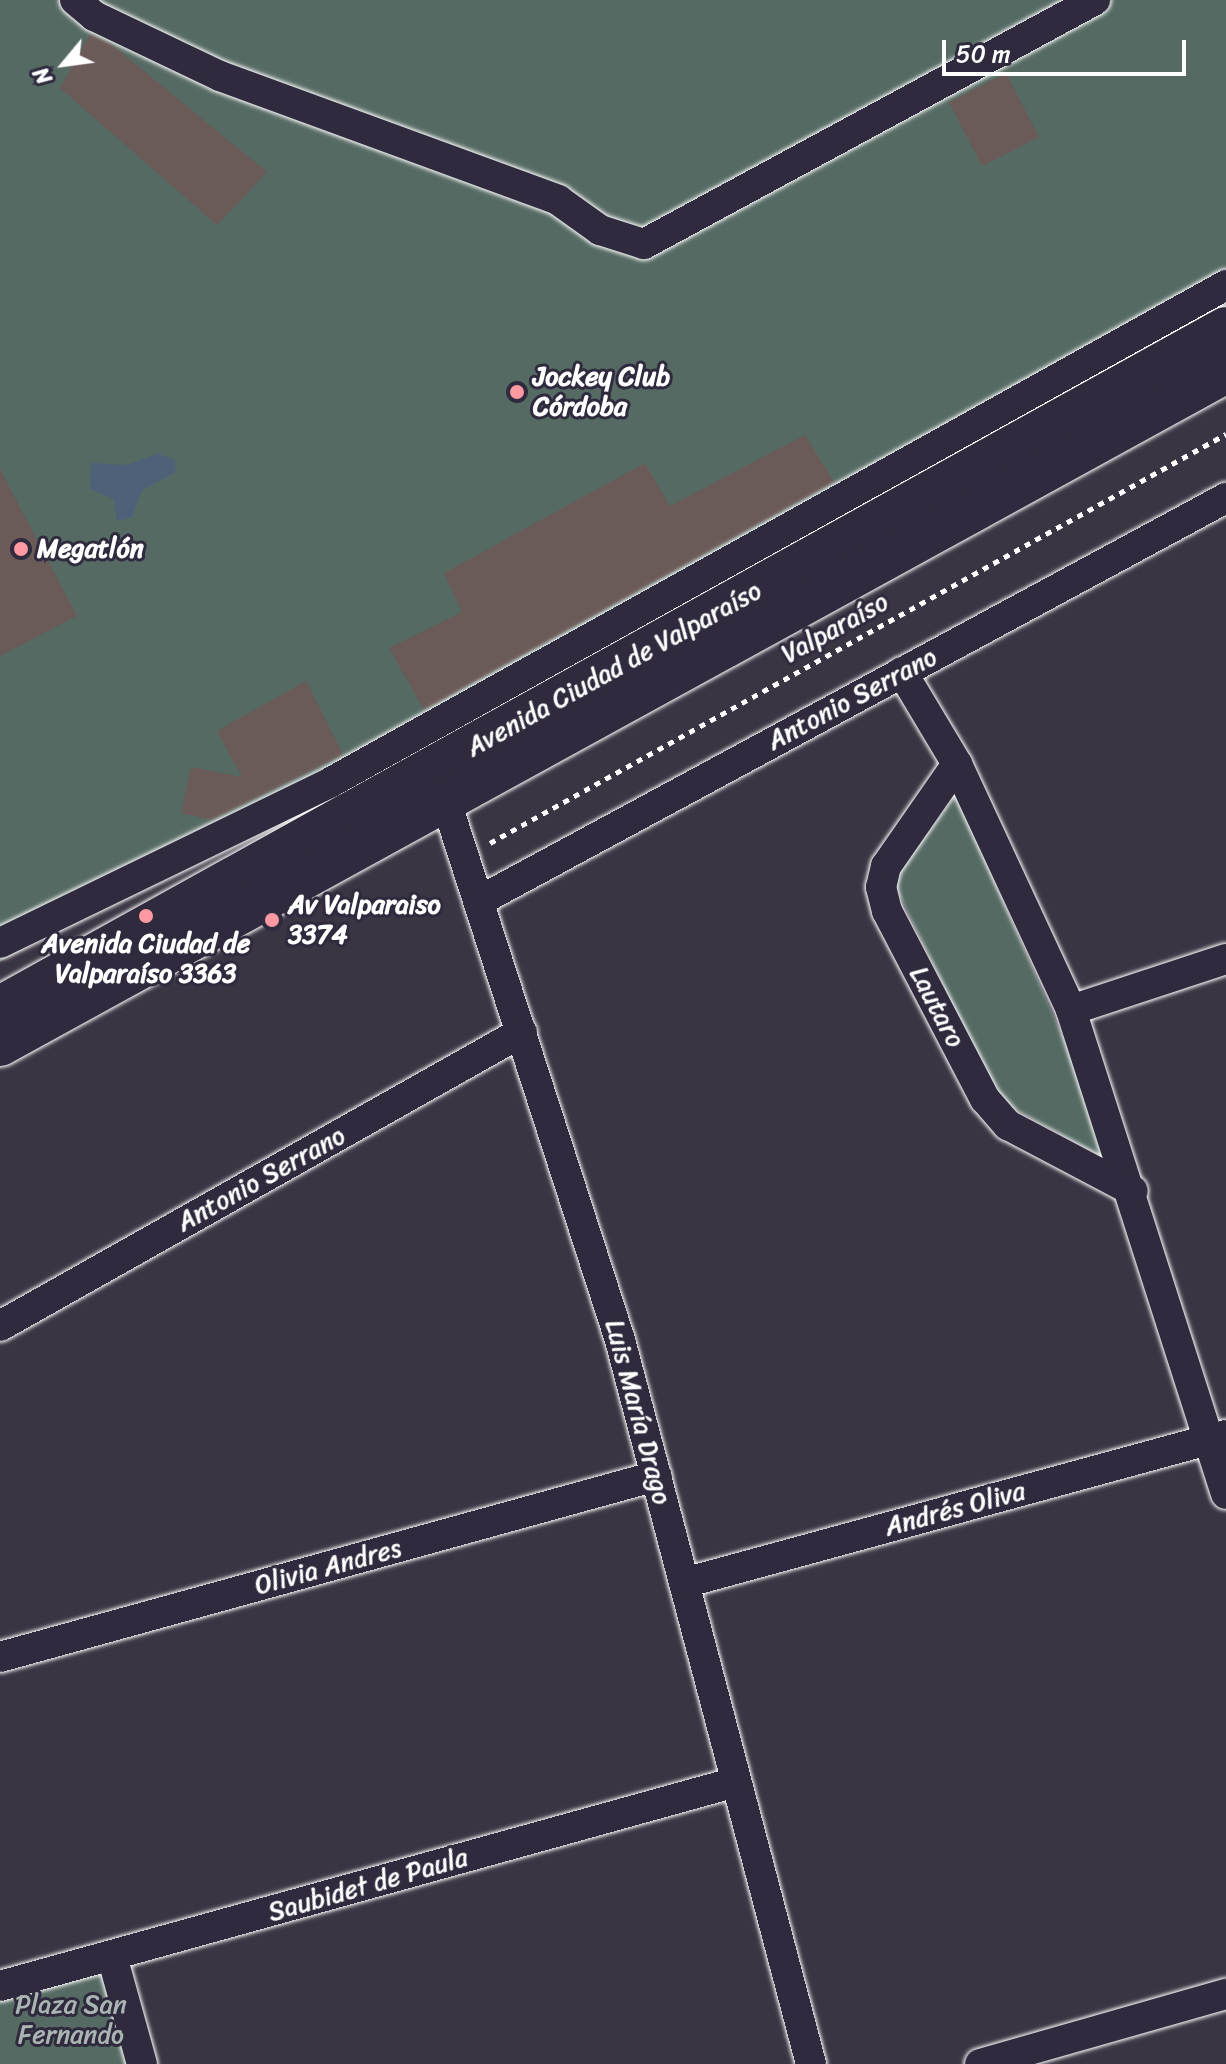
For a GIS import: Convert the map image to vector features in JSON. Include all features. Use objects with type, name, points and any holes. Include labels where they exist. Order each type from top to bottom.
[{"type":"main road","name":"Avenida Ciudad de Valparaíso","points":[[0,1045],[441,784],[1226,328]]},
{"type":"main road","name":"Avenida Ciudad de Valparaíso","points":[[0,1007],[441,784],[1226,372]]},
{"type":"street","points":[[75,0],[94,16],[220,76],[558,200],[600,230],[644,244],[1095,0]]},
{"type":"street","points":[[0,943],[331,782],[1226,285]]},
{"type":"street","name":"Antonio Serrano","points":[[479,901],[1226,498]]},
{"type":"street","points":[[902,672],[957,764],[1071,1010],[1218,1437],[1226,1494]]},
{"type":"street","name":"Lautaro","points":[[957,764],[886,866],[881,887],[887,911],[985,1099],[1000,1116],[1035,1142],[1133,1191]]},
{"type":"street","name":"Luis María Drago","points":[[441,784],[620,1340],[811,2064]]},
{"type":"street","points":[[1071,1010],[1226,959]]},
{"type":"street","name":"Antonio Serrano","points":[[0,1326],[522,1032]]},
{"type":"street","name":"Andrés Oliva","points":[[684,1583],[1218,1437]]},
{"type":"street","name":"Olivia Andres","points":[[0,1657],[656,1476]]},
{"type":"street","name":"Saubidet de Paula","points":[[0,1986],[736,1782]]},
{"type":"street","points":[[112,1956],[142,2064]]},
{"type":"street","points":[[980,2064],[1226,1994]]},
{"type":"path","name":"Valparaíso","points":[[464,857],[1226,434]]},
{"type":"green space","name":"Jockey Club Córdoba","points":[[0,0],[1226,0],[1226,285],[0,962]]},
{"type":"green space","points":[[956,794],[1120,1167],[1000,1101],[893,882]]},
{"type":"green space","name":"Plaza San Fernando","points":[[103,1966],[128,2064],[0,2064],[0,1992]]},
{"type":"water","points":[[158,454],[174,459],[176,472],[142,490],[132,517],[117,521],[114,499],[90,489],[91,463],[126,465]]},
{"type":"building","points":[[90,34],[111,44],[267,172],[217,225],[60,88]]},
{"type":"building","points":[[1006,73],[1039,137],[982,166],[949,102]]},
{"type":"building","points":[[805,435],[834,482],[424,710],[389,648],[462,612],[444,573],[645,463],[670,506]]},
{"type":"building","name":"Megatlón","points":[[0,469],[77,616],[0,656]]},
{"type":"building","points":[[306,681],[343,755],[212,820],[181,813],[191,767],[242,777],[217,731]]},
{"type":"place","name":"Jockey Club Córdoba","points":[[517,392]]},
{"type":"place","name":"Megatlón","points":[[21,549]]},
{"type":"place","name":"Avenida Ciudad de Valparaíso 3363","points":[[146,916]]},
{"type":"place","name":"Av Valparaiso 3374","points":[[272,920]]}]
